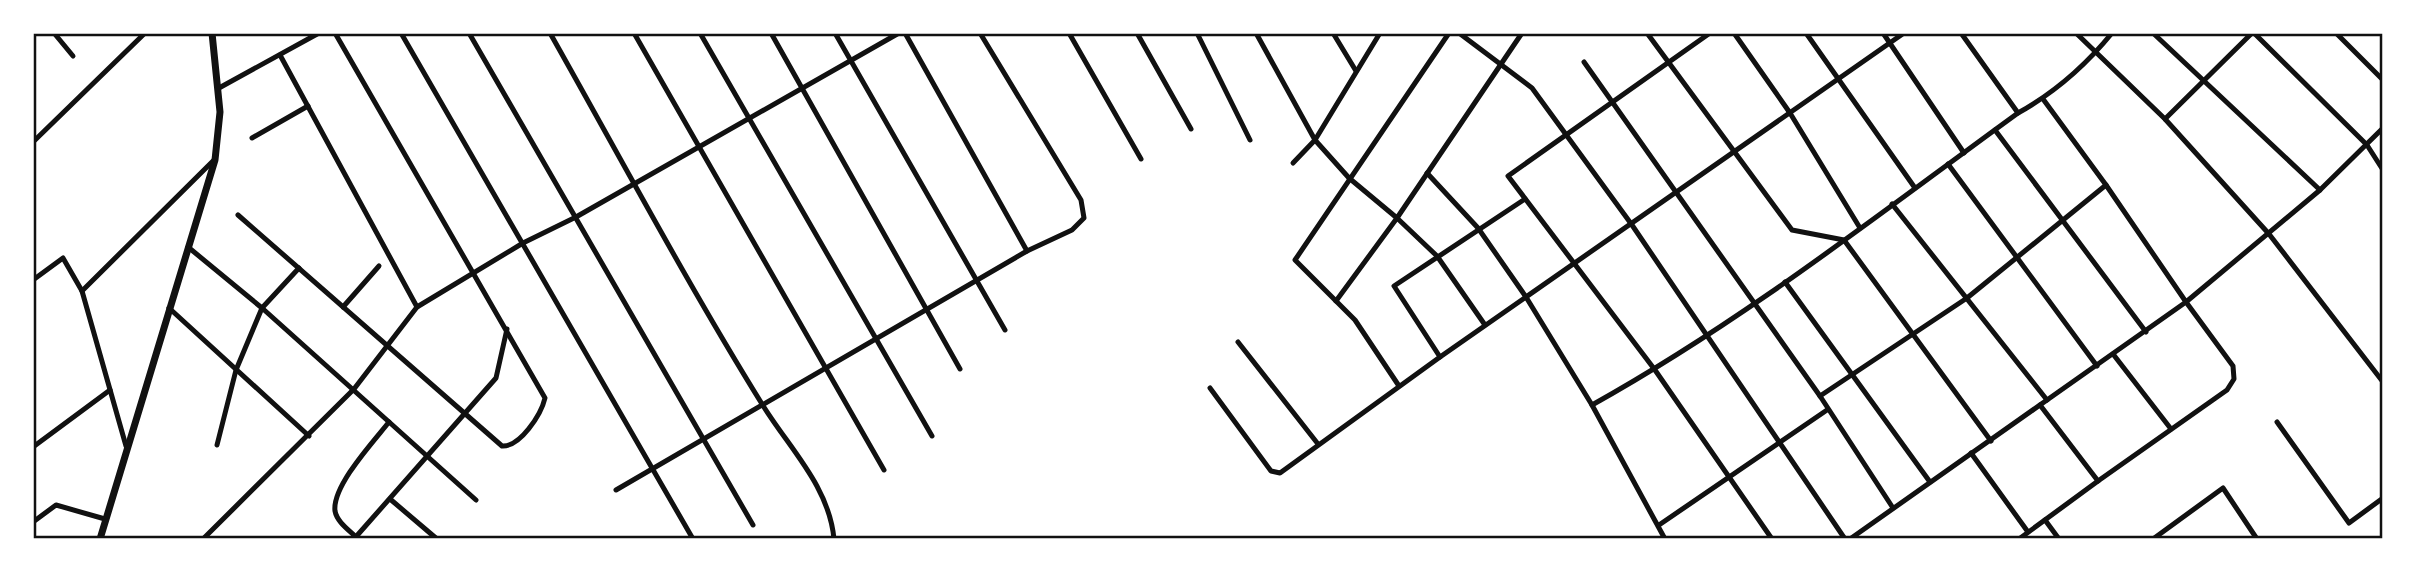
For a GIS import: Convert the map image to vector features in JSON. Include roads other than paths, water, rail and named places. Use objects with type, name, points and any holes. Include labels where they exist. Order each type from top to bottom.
[{"type":"street","points":[[54,33],[73,56]]},
{"type":"street","points":[[33,142],[145,33]]},
{"type":"street","points":[[100,539],[126,446],[215,160],[219,88],[212,33]]},
{"type":"street","points":[[219,88],[319,33]]},
{"type":"street","points":[[238,215],[505,447],[513,443],[543,408],[545,398],[507,329],[472,274],[335,33]]},
{"type":"street","points":[[401,33],[693,539]]},
{"type":"street","points":[[469,33],[752,525]]},
{"type":"street","points":[[550,33],[762,405],[821,490],[832,521],[834,539]]},
{"type":"street","points":[[634,33],[884,470]]},
{"type":"street","points":[[699,33],[932,436]]},
{"type":"street","points":[[771,33],[800,88],[929,309],[960,369]]},
{"type":"street","points":[[835,33],[1005,330]]},
{"type":"street","points":[[203,539],[354,389],[417,307],[523,243],[576,218],[899,33]]},
{"type":"street","points":[[905,33],[1027,251]]},
{"type":"street","points":[[616,490],[1027,251],[1079,226],[1084,218],[1084,210],[980,33]]},
{"type":"street","points":[[1069,33],[1141,159]]},
{"type":"street","points":[[1137,33],[1191,129]]},
{"type":"street","points":[[1197,33],[1250,139]]},
{"type":"street","points":[[1256,33],[1315,140],[1349,178],[1437,256],[1485,326]]},
{"type":"street","points":[[1333,33],[1356,71]]},
{"type":"street","points":[[1293,163],[1315,140],[1380,33]]},
{"type":"street","points":[[1399,386],[1354,320],[1295,260],[1449,33]]},
{"type":"street","points":[[1459,33],[1532,88],[1564,136],[1632,225],[1705,337],[1847,539],[1991,441],[2186,302],[2320,190],[2383,128]]},
{"type":"street","points":[[1336,301],[1522,33]]},
{"type":"street","points":[[1647,33],[1792,230],[1844,240],[1991,441]]},
{"type":"street","points":[[1710,33],[1508,176],[1655,370],[1772,539]]},
{"type":"street","points":[[1734,33],[1790,113],[1860,228]]},
{"type":"street","points":[[1806,33],[1914,188]]},
{"type":"street","points":[[1883,33],[1964,153]]},
{"type":"street","points":[[1210,388],[1275,473],[1280,473],[1525,297],[1904,33]]},
{"type":"street","points":[[1961,33],[2018,113]]},
{"type":"street","points":[[2076,33],[2165,119],[2269,234],[2383,382]]},
{"type":"street","points":[[1592,405],[1655,370],[1755,304],[2018,113],[2043,99],[2096,52],[2112,33]]},
{"type":"street","points":[[2153,33],[2320,190]]},
{"type":"street","points":[[2165,119],[2253,33],[2367,145],[2383,170]]},
{"type":"street","points":[[2336,33],[2383,79]]},
{"type":"street","points":[[280,55],[417,307]]},
{"type":"street","points":[[1584,62],[1820,396],[1893,508]]},
{"type":"street","points":[[2019,539],[2227,390],[2234,379],[2232,366],[2043,99]]},
{"type":"street","points":[[252,138],[308,106]]},
{"type":"street","points":[[1995,130],[2146,332]]},
{"type":"street","points":[[82,291],[215,160]]},
{"type":"street","points":[[1948,164],[2097,366]]},
{"type":"street","points":[[1427,173],[1478,228],[1525,297],[1592,405],[1665,539]]},
{"type":"street","points":[[1820,396],[1967,298],[2106,186]]},
{"type":"street","points":[[1440,357],[1394,286],[1525,199]]},
{"type":"street","points":[[1892,204],[2047,400]]},
{"type":"street","points":[[188,247],[262,308],[476,500]]},
{"type":"street","points":[[33,280],[63,258],[82,291],[126,446]]},
{"type":"street","points":[[342,307],[379,267]]},
{"type":"street","points":[[217,445],[236,370],[262,308],[299,268]]},
{"type":"street","points":[[1785,282],[1930,482]]},
{"type":"street","points":[[169,308],[309,436]]},
{"type":"street","points":[[389,422],[351,472],[336,503],[339,520],[358,537],[496,378],[507,329]]},
{"type":"street","points":[[1238,342],[1318,444]]},
{"type":"street","points":[[2113,354],[2171,429]]},
{"type":"street","points":[[33,447],[110,390]]},
{"type":"street","points":[[2040,405],[2098,481]]},
{"type":"street","points":[[1659,525],[1729,480],[1827,410]]},
{"type":"street","points":[[2277,422],[2348,523],[2383,498]]},
{"type":"street","points":[[1971,453],[2028,532]]},
{"type":"street","points":[[2152,539],[2223,488],[2254,538]]},
{"type":"street","points":[[390,499],[437,539]]},
{"type":"street","points":[[33,522],[57,505],[105,519]]},
{"type":"street","points":[[2045,520],[2059,539]]}]
